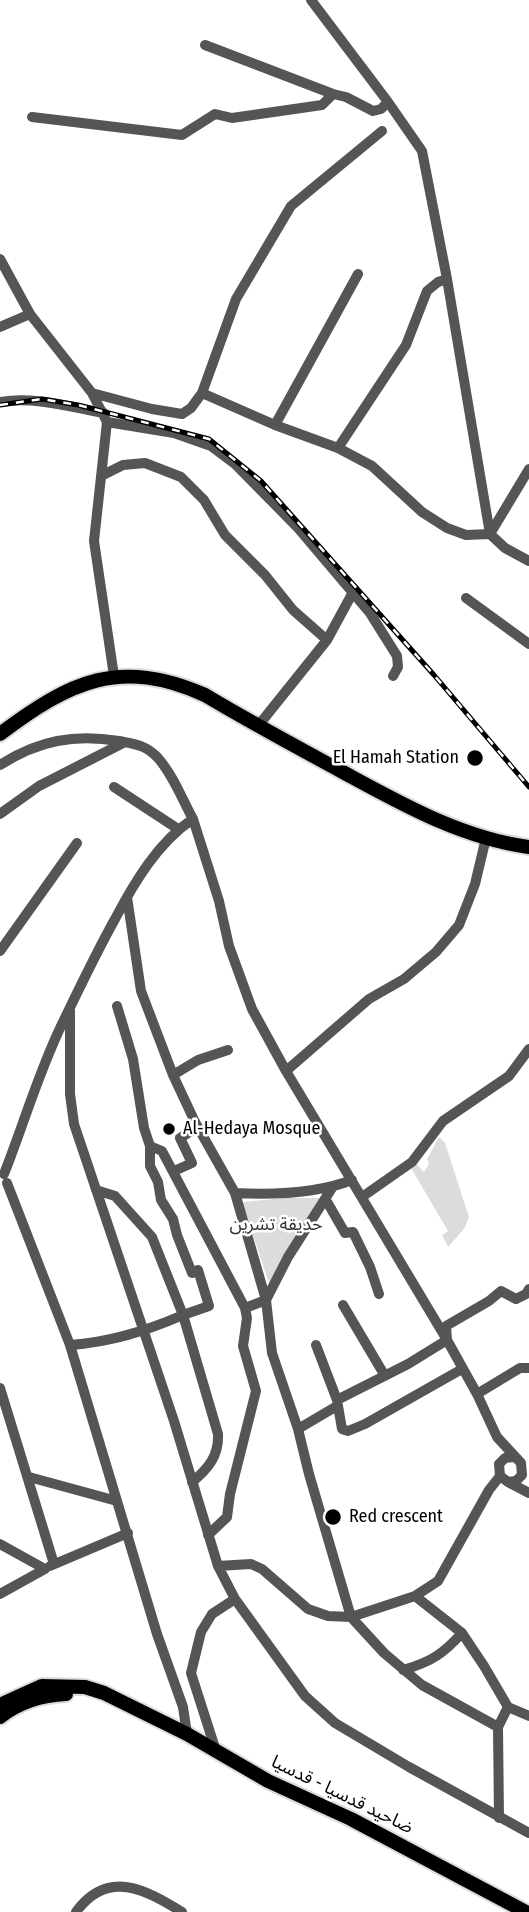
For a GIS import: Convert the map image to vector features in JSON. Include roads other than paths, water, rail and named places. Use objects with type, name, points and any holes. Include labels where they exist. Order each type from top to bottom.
[{"type":"main road","points":[[0,734],[65,691],[114,676],[157,678],[182,684],[205,695],[373,789],[449,825],[486,838],[529,846]]},
{"type":"main road","points":[[0,1704],[42,1686],[85,1686],[142,1712]]},
{"type":"main road","points":[[0,1717],[23,1703],[64,1693],[82,1694],[142,1712]]},
{"type":"main road","name":"ضاحيد قدسيا - قدسيا","points":[[142,1712],[187,1734],[268,1781],[351,1819],[526,1912]]},
{"type":"street","points":[[311,0],[422,151],[447,279],[490,534],[505,548],[529,561]]},
{"type":"street","points":[[205,45],[346,97],[373,111],[381,109],[388,102]]},
{"type":"street","points":[[32,117],[141,128],[175,136],[182,135],[215,114],[232,118],[322,105],[334,94]]},
{"type":"street","points":[[92,393],[182,414],[191,408],[202,393],[236,299],[291,206],[382,131]]},
{"type":"street","points":[[0,259],[30,314],[92,393],[105,417],[94,541],[114,676]]},
{"type":"street","points":[[275,425],[358,274]]},
{"type":"street","points":[[338,448],[406,345],[427,291],[447,279]]},
{"type":"street","points":[[0,327],[30,314]]},
{"type":"street","points":[[202,393],[275,425],[338,448],[372,466],[422,512],[447,528],[466,535],[490,534]]},
{"type":"street","points":[[0,402],[38,402],[174,432],[211,446],[243,472],[298,528],[370,613],[397,656],[398,667],[393,676]]},
{"type":"street","points":[[100,476],[123,465],[145,463],[181,477],[204,500],[225,536],[265,575],[293,610],[327,640]]},
{"type":"street","points":[[490,534],[529,469]]},
{"type":"street","points":[[258,726],[327,640],[352,594]]},
{"type":"street","points":[[466,598],[529,644]]},
{"type":"street","points":[[0,765],[21,752],[66,738],[92,737],[144,746],[158,758],[193,819],[219,901],[229,946],[252,1010],[447,1340],[497,1437],[521,1462],[529,1485]]},
{"type":"street","points":[[0,814],[39,786],[125,742]]},
{"type":"street","points":[[114,787],[178,829]]},
{"type":"street","points":[[187,1734],[183,1707],[157,1634],[70,1345],[3,1179],[61,1026],[94,956],[146,867],[178,829],[193,819]]},
{"type":"street","points":[[286,1071],[369,999],[404,979],[444,943],[459,925],[475,884],[486,838]]},
{"type":"street","points":[[0,951],[77,843]]},
{"type":"street","points":[[127,897],[141,991],[173,1075],[235,1193],[266,1300],[272,1353],[299,1429],[309,1474],[351,1617],[403,1670],[422,1685],[498,1727]]},
{"type":"street","points":[[70,1345],[102,1342],[143,1331],[209,1306],[198,1270],[192,1273],[173,1219],[160,1200],[158,1182],[150,1166],[150,1146],[144,1128],[133,1059],[117,1006]]},
{"type":"street","points":[[70,1008],[70,1094],[74,1124],[218,1566],[235,1599],[305,1696],[335,1723],[529,1833]]},
{"type":"street","points":[[362,1197],[412,1162],[443,1121],[509,1076],[529,1049]]},
{"type":"street","points":[[173,1075],[198,1060],[228,1050]]},
{"type":"street","points":[[174,1171],[192,1163],[180,1138],[198,1127]]},
{"type":"street","points":[[150,1146],[162,1151],[174,1171],[187,1201],[246,1308],[243,1346],[256,1391],[230,1494],[227,1517],[208,1535]]},
{"type":"street","points":[[235,1193],[262,1195],[332,1188],[352,1180]]},
{"type":"street","points":[[246,1308],[266,1300],[288,1258],[332,1188]]},
{"type":"street","points":[[96,1190],[115,1196],[152,1237],[183,1315],[218,1434],[219,1446],[209,1467],[192,1482]]},
{"type":"street","points":[[326,1200],[345,1233],[353,1232],[370,1267],[379,1294]]},
{"type":"street","points":[[447,1340],[446,1326],[501,1291],[516,1299],[526,1294],[529,1289]]},
{"type":"street","points":[[342,1305],[385,1376]]},
{"type":"street","points":[[299,1429],[337,1403],[447,1340]]},
{"type":"street","points":[[316,1345],[337,1403],[342,1429],[348,1431],[462,1369]]},
{"type":"street","points":[[477,1394],[520,1368],[529,1368]]},
{"type":"street","points":[[0,1388],[29,1477],[50,1566]]},
{"type":"street","points":[[497,1437],[502,1474],[529,1493]]},
{"type":"street","points":[[218,1566],[251,1564],[262,1569],[309,1609],[328,1616],[351,1617],[415,1596],[438,1581],[489,1490],[502,1474],[505,1458],[514,1457]]},
{"type":"street","points":[[502,1474],[519,1478],[523,1471]]},
{"type":"street","points":[[29,1477],[117,1501]]},
{"type":"street","points":[[0,1594],[50,1566],[128,1533]]},
{"type":"street","points":[[0,1544],[50,1566]]},
{"type":"street","points":[[415,1596],[462,1633],[485,1666],[508,1707],[529,1716]]},
{"type":"street","points":[[216,1751],[191,1673],[201,1632],[212,1614],[235,1599]]},
{"type":"street","points":[[403,1670],[424,1664],[445,1652],[462,1633]]},
{"type":"street","points":[[499,1818],[498,1727],[508,1707]]},
{"type":"street","points":[[76,1912],[90,1897],[105,1889],[122,1886],[139,1888],[182,1912]]},
{"type":"railway","points":[[0,405],[42,399],[78,405],[209,439],[261,481],[434,675],[529,787]]},
{"type":"place","name":"El Hamah Station","points":[[475,758]]},
{"type":"place","name":"Al-Hedaya Mosque","points":[[169,1129]]},
{"type":"place","name":"Red crescent","points":[[333,1517]]},
{"type":"park label","name":"حديقة تشرين","points":[[276,1225]]}]
